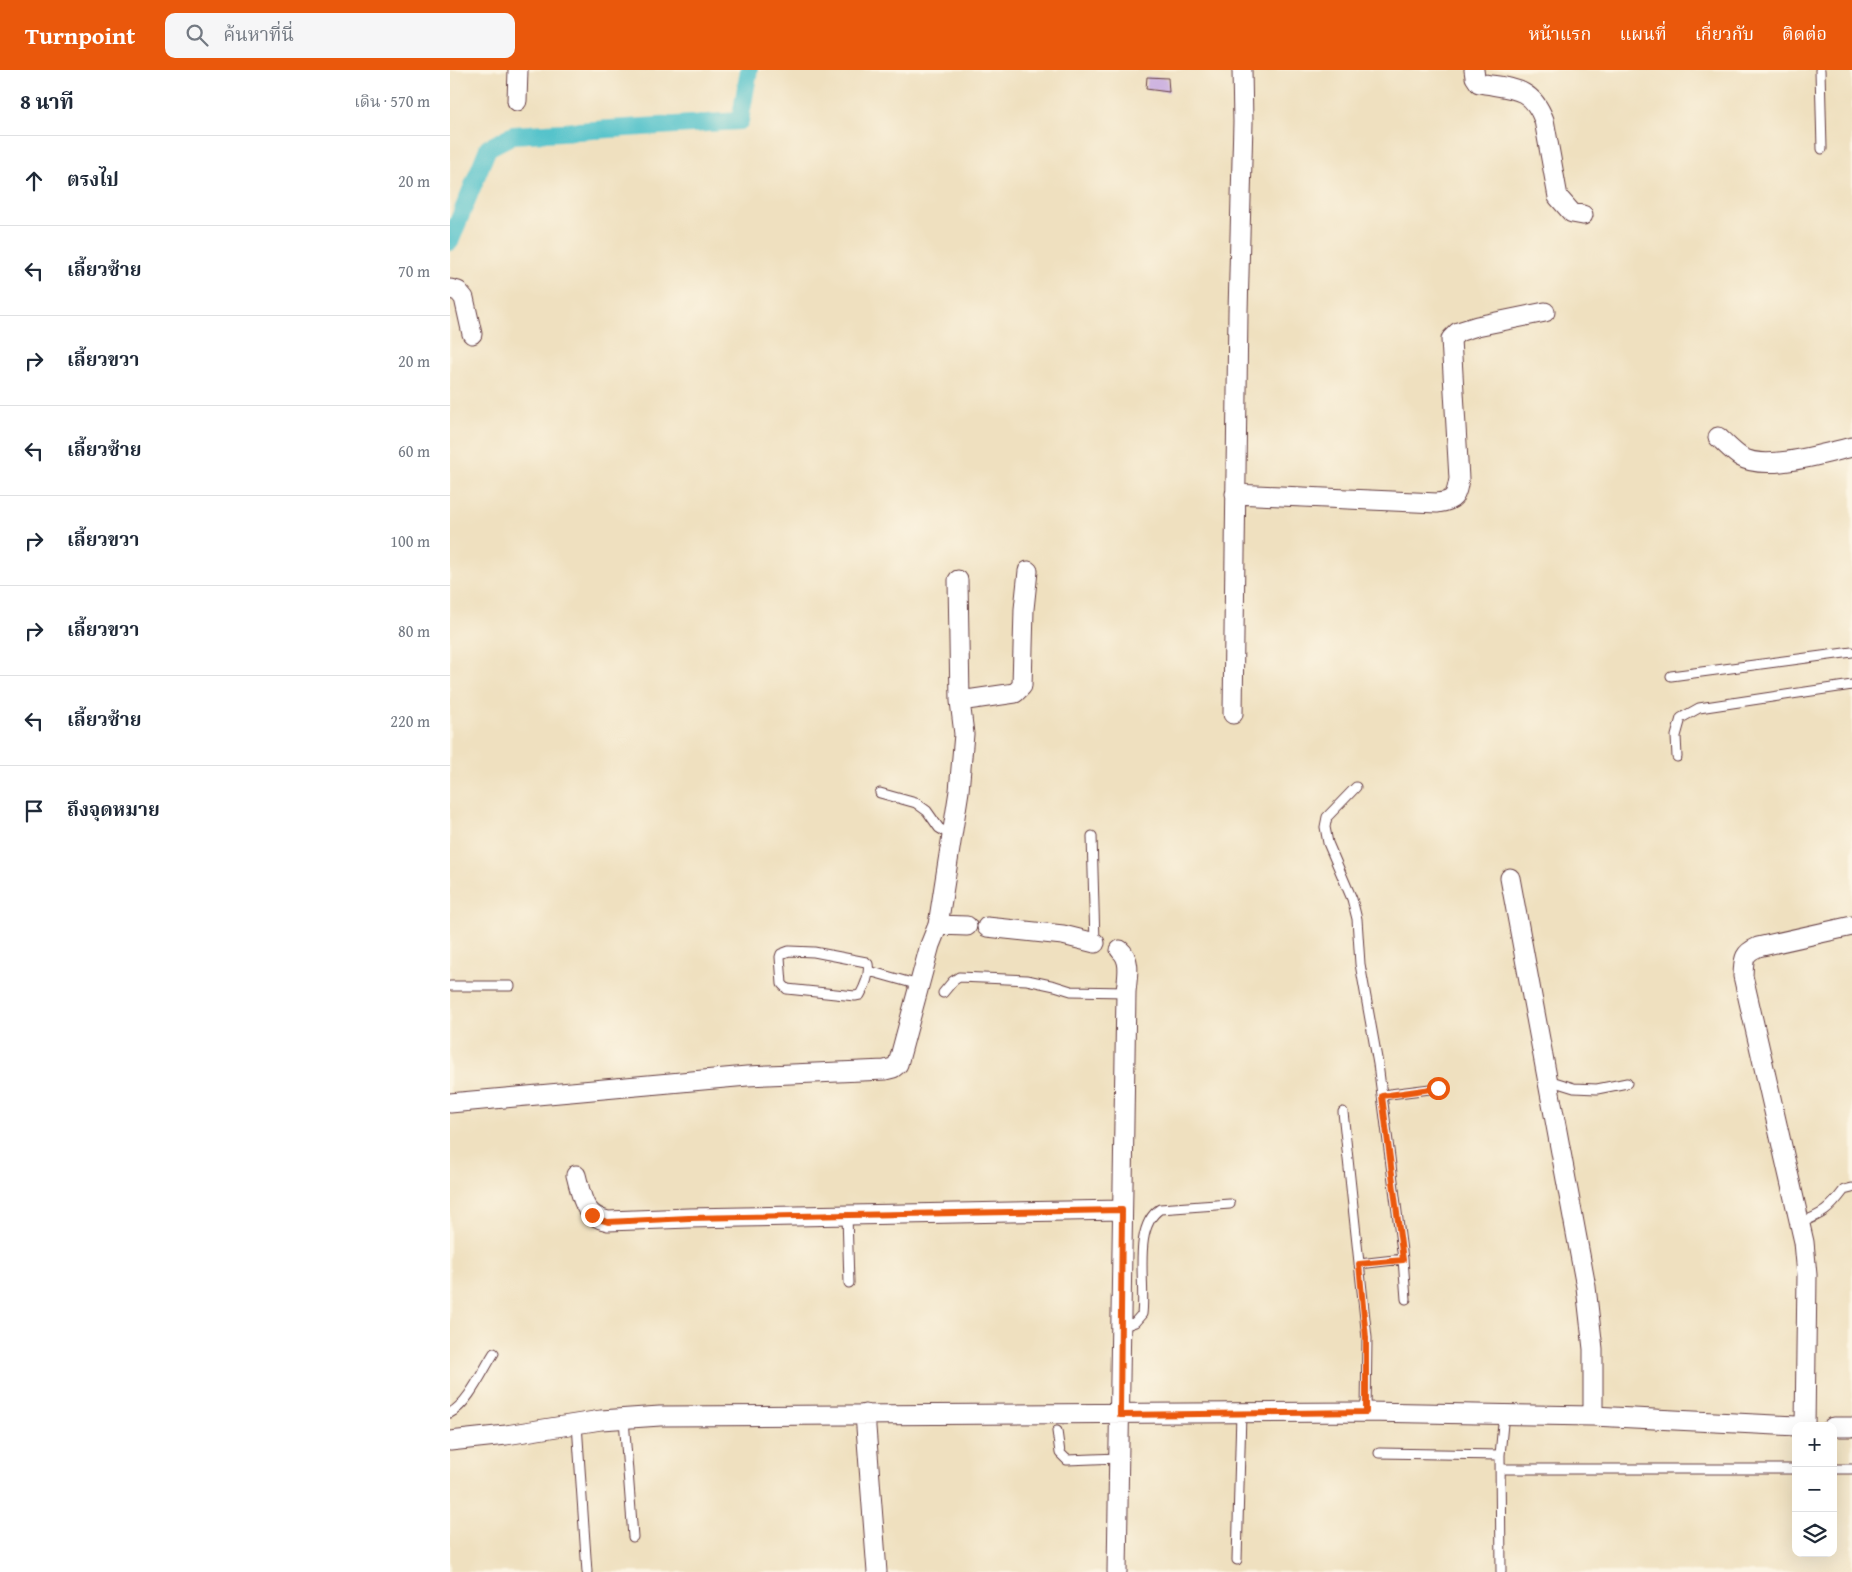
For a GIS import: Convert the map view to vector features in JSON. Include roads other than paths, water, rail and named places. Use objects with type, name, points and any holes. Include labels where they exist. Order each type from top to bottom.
[{"type":"street","points":[[517,102],[518,70]]},
{"type":"street","points":[[1233,714],[1238,312],[1243,122],[1242,70]]},
{"type":"street","points":[[1474,70],[1479,83],[1506,86],[1531,97],[1540,108],[1544,120],[1558,197],[1572,213],[1583,215]]},
{"type":"street","points":[[450,289],[458,291],[464,298],[472,334]]},
{"type":"street","points":[[1235,494],[1447,502],[1453,498],[1459,479],[1451,338],[1458,332],[1477,326],[1545,312]]},
{"type":"street","points":[[1718,437],[1742,458],[1763,463],[1799,460],[1852,447]]},
{"type":"street","points":[[960,700],[1015,693],[1022,686],[1024,609],[1028,570]]},
{"type":"street","points":[[450,1103],[747,1076],[893,1068],[899,1060],[930,945],[938,925],[959,791],[964,734],[960,700],[958,580]]},
{"type":"street","points":[[1510,878],[1586,1287],[1592,1349],[1593,1416]]},
{"type":"street","points":[[938,925],[967,926]]},
{"type":"street","points":[[1805,1422],[1807,1275],[1804,1242],[1743,976],[1744,959],[1749,951],[1758,947],[1852,926]]},
{"type":"street","points":[[987,927],[1062,935],[1095,943]]},
{"type":"street","points":[[1117,1572],[1122,1210],[1128,964],[1126,957],[1120,950]]},
{"type":"street","points":[[576,1175],[586,1209],[598,1219],[608,1222],[689,1218],[1122,1210]]},
{"type":"street","points":[[450,1441],[469,1440],[577,1424],[660,1416],[1504,1413],[1792,1426]]},
{"type":"street","points":[[865,1414],[877,1572]]},
{"type":"street","points":[[1837,1427],[1852,1427]]},
{"type":"lane","points":[[1820,70],[1822,148]]},
{"type":"lane","points":[[1671,676],[1852,652]]},
{"type":"lane","points":[[1677,756],[1676,736],[1681,718],[1700,708],[1852,685]]},
{"type":"lane","points":[[1356,787],[1327,817],[1325,827],[1328,843],[1352,899],[1357,919],[1360,964],[1378,1064],[1403,1260],[1406,1299]]},
{"type":"lane","points":[[880,793],[916,803],[926,811],[939,828],[952,836]]},
{"type":"lane","points":[[1092,836],[1095,943]]},
{"type":"lane","points":[[785,952],[814,952],[866,962],[869,971],[864,988],[857,996],[789,990],[782,984],[780,957],[785,952]]},
{"type":"lane","points":[[869,971],[919,985]]},
{"type":"lane","points":[[943,993],[953,980],[959,977],[1026,980],[1055,986],[1071,992],[1126,992]]},
{"type":"lane","points":[[450,986],[510,986]]},
{"type":"lane","points":[[1547,1080],[1574,1088],[1597,1089],[1627,1083]]},
{"type":"lane","points":[[1382,1096],[1438,1088]]},
{"type":"lane","points":[[1342,1112],[1366,1338],[1366,1412]]},
{"type":"lane","points":[[1800,1223],[1820,1215],[1832,1207],[1844,1190],[1852,1188]]},
{"type":"lane","points":[[1121,1327],[1135,1322],[1142,1314],[1144,1235],[1153,1213],[1160,1209],[1230,1204]]},
{"type":"lane","points":[[847,1215],[849,1283]]},
{"type":"lane","points":[[1359,1264],[1403,1260]]},
{"type":"lane","points":[[450,1413],[455,1411],[466,1398],[494,1352]]},
{"type":"lane","points":[[1237,1560],[1241,1413]]},
{"type":"lane","points":[[1500,1572],[1500,1455],[1504,1413]]},
{"type":"lane","points":[[624,1419],[633,1537]]},
{"type":"lane","points":[[577,1424],[587,1572]]},
{"type":"lane","points":[[1057,1431],[1060,1453],[1067,1460],[1119,1458]]},
{"type":"lane","points":[[1380,1453],[1500,1455]]},
{"type":"lane","points":[[1500,1469],[1792,1469]]},
{"type":"lane","points":[[1837,1469],[1852,1469]]},
{"type":"waterway","points":[[450,242],[488,148],[513,135],[740,121],[749,70]]}]
